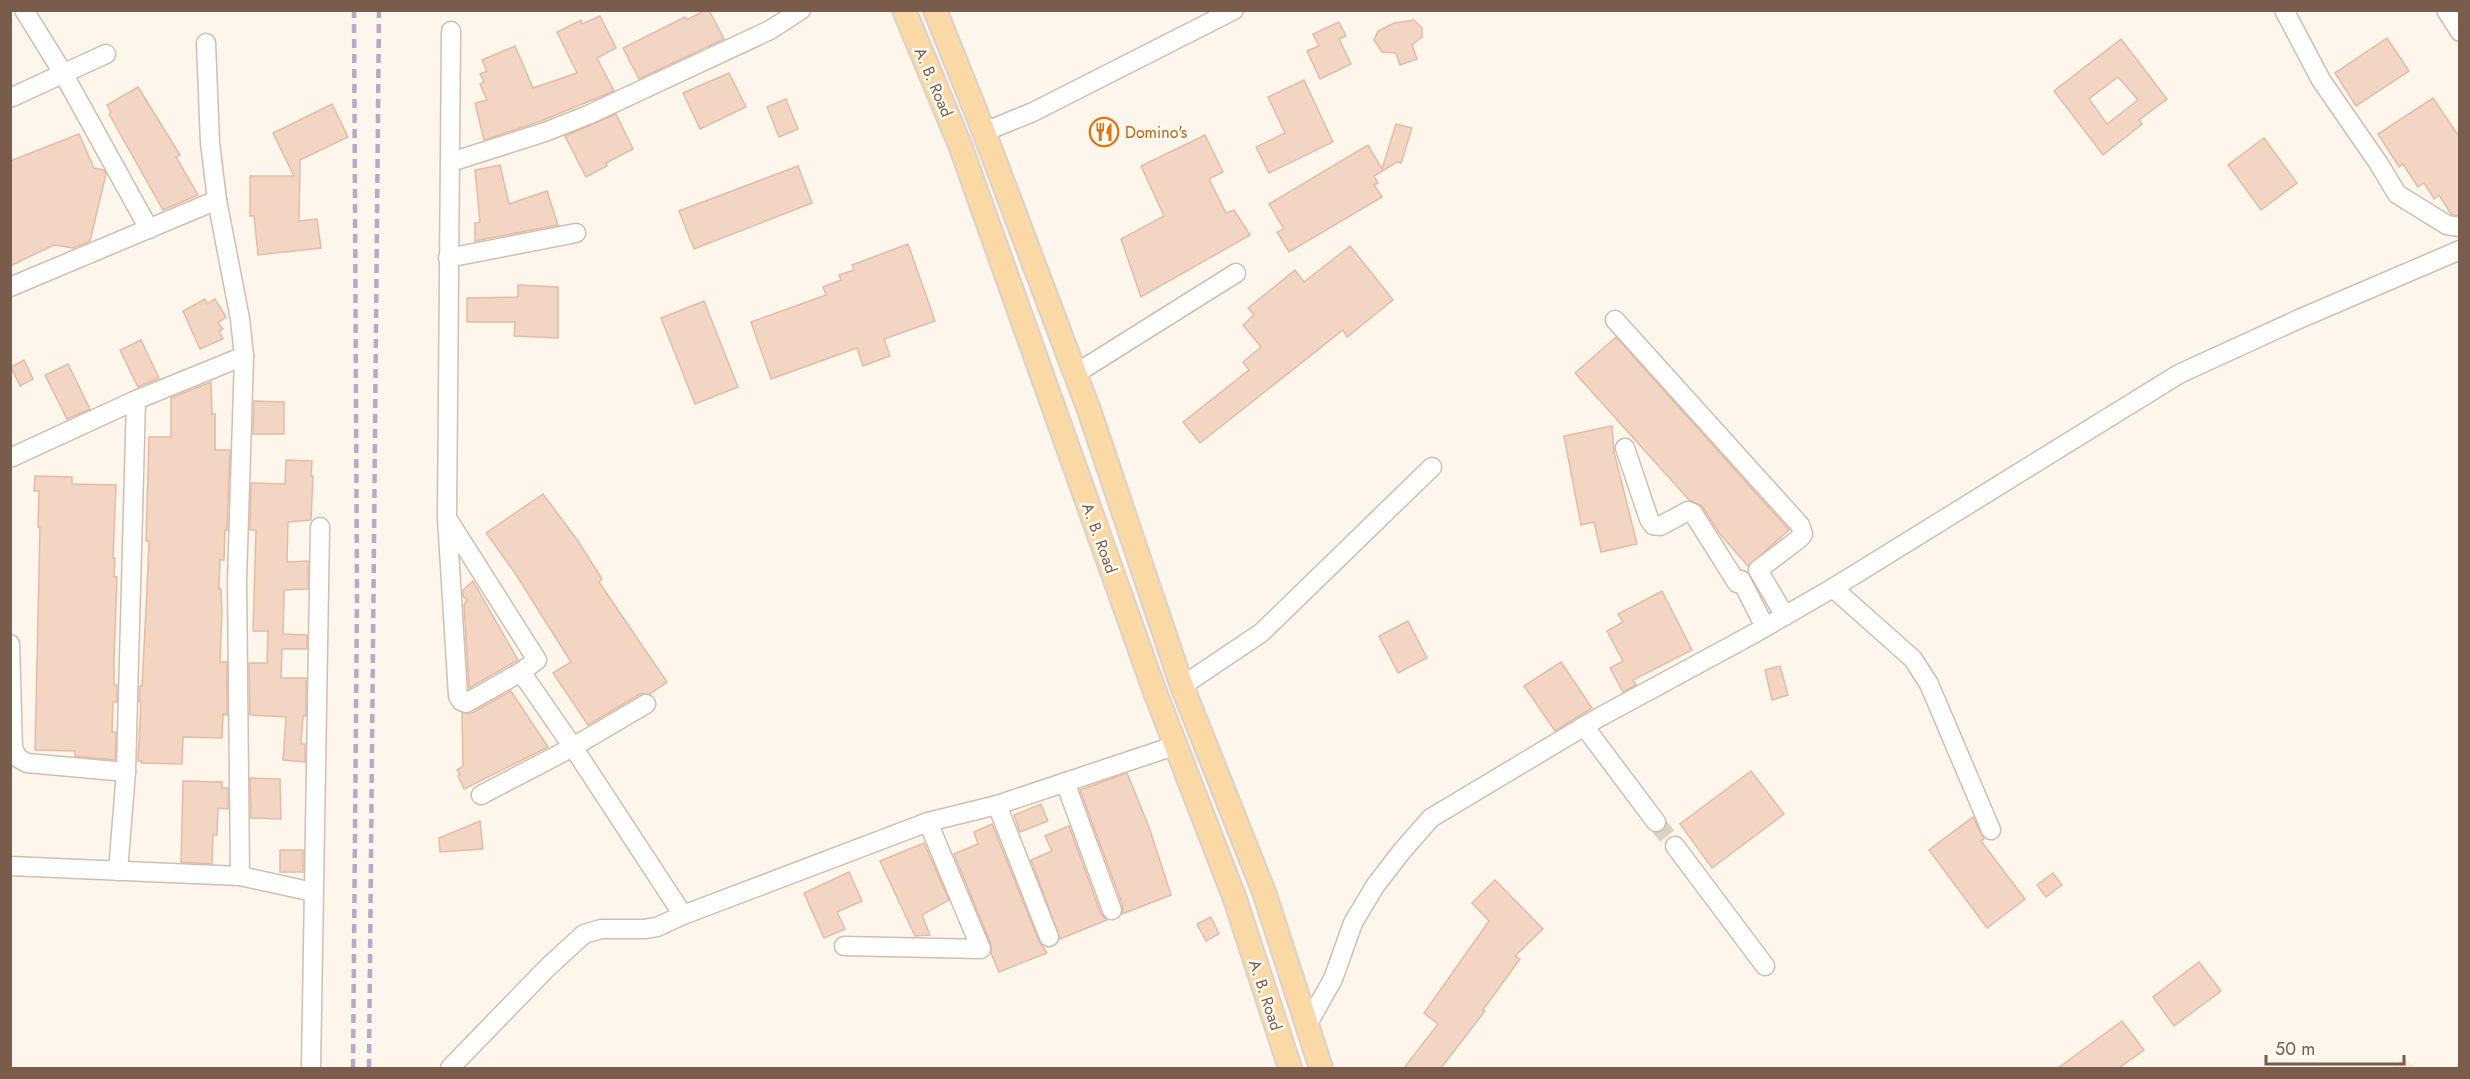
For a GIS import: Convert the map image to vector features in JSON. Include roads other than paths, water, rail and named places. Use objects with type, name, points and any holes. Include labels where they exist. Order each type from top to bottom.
[{"type":"main road","name":"A. B. Road","points":[[904,10],[960,145],[1174,746],[1235,899],[1290,1068]]},
{"type":"main road","name":"A. B. Road","points":[[935,10],[984,132],[1075,375],[1182,686],[1264,892],[1321,1068]]},
{"type":"main road","points":[[1268,1002],[1297,992]]},
{"type":"street","points":[[24,10],[63,73],[149,229]]},
{"type":"street","points":[[451,162],[545,132],[588,115],[770,30],[801,10]]},
{"type":"street","points":[[984,132],[1033,112],[1234,10]]},
{"type":"street","points":[[2284,10],[2321,80],[2397,194],[2447,225],[2460,227]]},
{"type":"street","points":[[2446,10],[2460,32]]},
{"type":"street","points":[[447,518],[537,660],[521,672],[466,703],[458,696],[447,518],[451,31]]},
{"type":"street","points":[[206,43],[210,143],[217,200],[240,319],[244,356],[237,581],[240,876]]},
{"type":"street","points":[[10,98],[106,54]]},
{"type":"street","points":[[10,287],[217,200]]},
{"type":"street","points":[[448,258],[576,233]]},
{"type":"street","points":[[1307,1025],[1333,979],[1353,923],[1375,886],[1431,819],[1584,726],[1833,588],[2179,374],[2299,319],[2460,250]]},
{"type":"street","points":[[1075,375],[1236,273]]},
{"type":"street","points":[[1615,321],[1800,525],[1803,534],[1800,538],[1758,570],[1785,616]]},
{"type":"street","points":[[10,458],[136,400],[244,356]]},
{"type":"street","points":[[118,871],[126,772],[136,400]]},
{"type":"street","points":[[1625,448],[1653,525],[1660,526],[1688,511],[1693,513],[1737,583],[1741,580],[1765,627]]},
{"type":"street","points":[[1182,686],[1261,633],[1432,467]]},
{"type":"street","points":[[311,1068],[320,527]]},
{"type":"street","points":[[1833,588],[1913,659],[1929,684],[1990,830]]},
{"type":"street","points":[[10,644],[13,748],[18,758],[27,763],[126,772]]},
{"type":"street","points":[[521,672],[683,915]]},
{"type":"street","points":[[481,795],[573,747],[646,704]]},
{"type":"street","points":[[1584,726],[1656,822]]},
{"type":"street","points":[[450,1068],[547,968],[584,934],[601,929],[657,927],[928,822],[997,805],[1174,746]]},
{"type":"street","points":[[1065,782],[1112,910]]},
{"type":"street","points":[[997,805],[1049,937]]},
{"type":"street","points":[[844,946],[981,949],[928,822]]},
{"type":"street","points":[[1675,846],[1765,966]]},
{"type":"street","points":[[10,866],[240,876],[313,892]]},
{"type":"tunnel","points":[[1656,822],[1675,846]]},
{"type":"railway","points":[[353,1068],[357,596],[354,10]]},
{"type":"railway","points":[[369,1068],[379,10]]},
{"type":"place","name":"Domino's","points":[[1104,132]]}]
